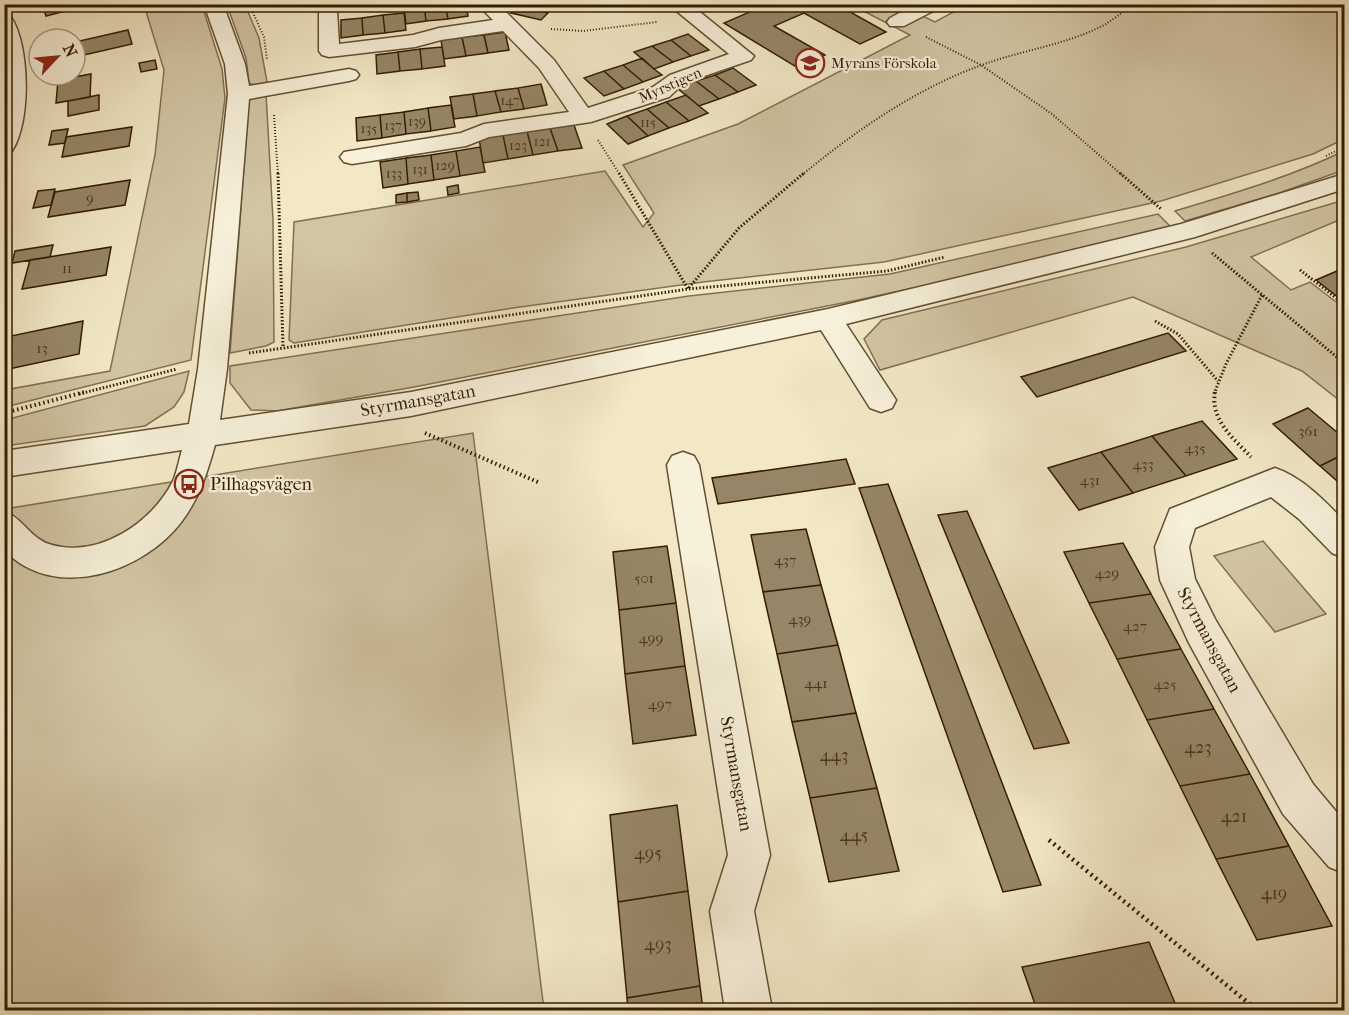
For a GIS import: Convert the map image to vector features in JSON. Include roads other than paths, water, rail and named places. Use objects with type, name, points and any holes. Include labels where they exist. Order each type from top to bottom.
[{"type":"street","points":[[4,525],[16,542],[35,556],[60,564],[91,561],[122,551],[148,536],[168,516],[189,484],[202,435],[214,359],[224,229],[239,94],[235,64],[213,4]]},
{"type":"street","points":[[336,4],[327,6],[329,51],[415,41],[439,34],[509,24]]},
{"type":"street","points":[[487,4],[547,64],[583,117]]},
{"type":"street","points":[[897,22],[932,4]]},
{"type":"street","name":"Myrstigen","points":[[351,157],[466,139],[484,131],[583,117],[661,92],[677,79],[744,56],[685,11]]},
{"type":"street","points":[[4,21],[14,50],[14,89],[10,130],[4,146]]},
{"type":"street","points":[[239,94],[349,75]]},
{"type":"street","name":"Styrmansgatan","points":[[6,467],[411,404],[828,319],[1186,231],[1344,181]]},
{"type":"street","points":[[828,319],[881,400]]},
{"type":"street","name":"Styrmansgatan","points":[[683,465],[749,855],[732,911],[749,1011]]},
{"type":"street","name":"Styrmansgatan","points":[[1344,543],[1311,509],[1275,481],[1182,519],[1172,547],[1178,580],[1202,631],[1298,799],[1344,852]]},
{"type":"place","name":"Myrans Förskola","points":[[810,63]]},
{"type":"place","name":"Pilhagsvägen","points":[[189,484]]}]
